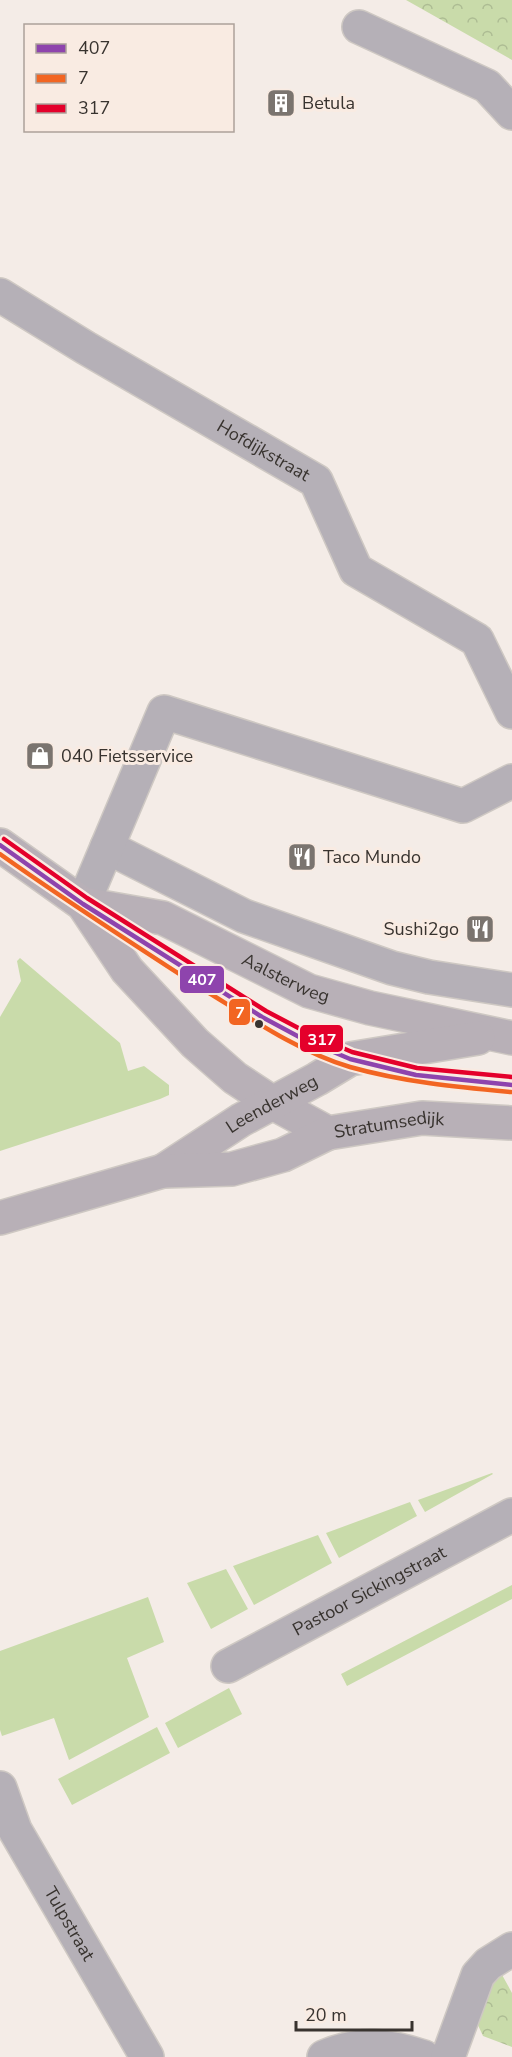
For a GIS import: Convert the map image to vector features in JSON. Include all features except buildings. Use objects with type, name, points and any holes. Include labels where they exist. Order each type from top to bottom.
[{"type":"main road","name":"Aalsterweg","points":[[0,845],[83,904],[127,970],[188,1035],[235,1078],[273,1103]]},
{"type":"main road","name":"Aalsterweg","points":[[83,904],[163,918],[309,991],[370,1008],[503,1037]]},
{"type":"main road","name":"Leenderweg","points":[[163,1171],[241,1120],[350,1059],[503,1037]]},
{"type":"main road","name":"Stratumsedijk","points":[[273,1103],[328,1133],[422,1118],[512,1123]]},
{"type":"main road","name":"Leenderweg","points":[[0,1218],[163,1171],[232,1168],[283,1155],[328,1133]]},
{"type":"street","points":[[359,27],[487,86],[512,113]]},
{"type":"street","name":"Hofdijkstraat","points":[[0,295],[86,348],[316,482],[356,570],[477,640],[512,712]]},
{"type":"street","points":[[83,904],[164,712],[463,806],[512,781]]},
{"type":"street","points":[[107,847],[254,920],[392,968],[429,977],[512,990]]},
{"type":"street","name":"Pastoor Sickingstraat","points":[[228,1666],[512,1515]]},
{"type":"street","name":"Tulpstraat","points":[[0,1788],[15,1830],[147,2057]]},
{"type":"street","points":[[448,2057],[478,1975],[488,1964],[512,1949]]},
{"type":"street","points":[[324,2057],[354,2047],[377,2046],[402,2050],[424,2057]]},
{"type":"green space","points":[[406,0],[512,0],[512,60]]},
{"type":"green space","points":[[20,958],[120,1043],[128,1071],[144,1066],[169,1085],[169,1095],[0,1151],[0,1017],[21,981],[17,961]]},
{"type":"green space","points":[[492,1473],[425,1512],[418,1500]]},
{"type":"green space","points":[[410,1502],[417,1516],[339,1558],[326,1533]]},
{"type":"green space","points":[[318,1535],[332,1563],[254,1605],[233,1566]]},
{"type":"green space","points":[[226,1569],[248,1609],[211,1629],[187,1583]]},
{"type":"green space","points":[[512,1585],[512,1599],[347,1686],[341,1674]]},
{"type":"green space","points":[[148,1597],[164,1642],[127,1658],[149,1717],[69,1760],[54,1718],[2,1736],[0,1730],[0,1651]]},
{"type":"green space","points":[[229,1688],[242,1714],[178,1748],[165,1723]]},
{"type":"green space","points":[[157,1727],[170,1753],[72,1805],[58,1779]]},
{"type":"green space","points":[[501,1973],[512,1993],[512,2047],[483,2036],[477,2023],[496,1975]]},
{"type":"transit line","name":"317","points":[[4,839],[87,898],[266,1011],[306,1032],[352,1052],[417,1068],[512,1077]]},
{"type":"transit line","name":"407","points":[[0,845],[83,904],[262,1017],[303,1039],[350,1059],[416,1075],[512,1085]]},
{"type":"transit line","name":"7","points":[[0,854],[201,988],[273,1032],[311,1052],[350,1067],[390,1077],[511,1092]]},
{"type":"place","name":"Betula","points":[[281,103]]},
{"type":"place","name":"040 Fietsservice","points":[[40,756]]},
{"type":"place","name":"Taco Mundo","points":[[302,857]]},
{"type":"place","name":"Sushi2go","points":[[480,929]]}]
